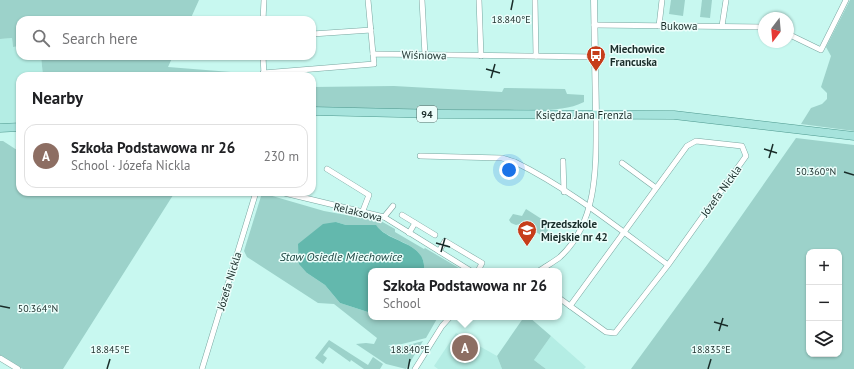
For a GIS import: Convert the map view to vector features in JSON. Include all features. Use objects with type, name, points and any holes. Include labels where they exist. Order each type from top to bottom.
[{"type":"main road","name":"Księdza Jana Frenzla","points":[[316,111],[441,114],[674,115],[854,136]]},
{"type":"main road","points":[[0,128],[16,127]]},
{"type":"street","points":[[263,16],[264,0]]},
{"type":"street","points":[[286,72],[374,64],[368,0]]},
{"type":"street","points":[[422,0],[425,55]]},
{"type":"street","points":[[479,0],[481,56]]},
{"type":"street","points":[[534,0],[536,56]]},
{"type":"street","points":[[544,268],[560,256],[572,242],[583,225],[590,207],[594,175],[596,115],[594,0]]},
{"type":"street","points":[[659,26],[662,0]]},
{"type":"street","points":[[722,26],[726,0]]},
{"type":"street","points":[[794,37],[821,50],[845,0]]},
{"type":"street","name":"Bukowa","points":[[594,25],[758,27]]},
{"type":"street","points":[[316,34],[371,30]]},
{"type":"street","name":"Wiśniowa","points":[[373,54],[596,57]]},
{"type":"street","points":[[263,60],[264,72]]},
{"type":"street","name":"Józefa Nickla","points":[[562,300],[570,306],[606,332],[615,333],[668,265],[746,156],[742,146],[696,141],[687,146],[570,306]]},
{"type":"street","points":[[420,156],[502,158],[528,169],[590,207],[668,265]]},
{"type":"street","points":[[563,161],[564,192]]},
{"type":"street","points":[[622,163],[656,188]]},
{"type":"street","points":[[327,169],[368,195],[362,213]]},
{"type":"street","name":"Józefa Nickla","points":[[202,369],[255,196]]},
{"type":"street","name":"Relaksowa","points":[[296,196],[384,217],[409,234],[466,268]]},
{"type":"street","points":[[384,217],[392,206]]},
{"type":"street","points":[[402,215],[435,235]]},
{"type":"street","points":[[409,234],[415,223]]},
{"type":"street","points":[[439,251],[445,241],[482,263],[480,268]]},
{"type":"street","points":[[415,369],[447,320]]},
{"type":"street","points":[[0,358],[18,369]]},
{"type":"shaded area","points":[[0,0],[199,0],[192,16],[16,16],[16,47],[13,47],[12,38],[0,39]]},
{"type":"shaded area","points":[[671,0],[685,0],[683,16],[669,14]]},
{"type":"shaded area","points":[[702,0],[712,0],[710,18],[700,17]]},
{"type":"shaded area","points":[[850,0],[854,0],[854,131],[801,124],[811,108],[822,104],[827,99],[827,93],[821,87],[831,56],[826,47]]},
{"type":"shaded area","points":[[12,38],[13,47],[16,47],[16,60],[41,60],[43,72],[16,72],[16,122],[0,124],[0,39]]},
{"type":"shaded area","points":[[41,60],[171,60],[168,67],[231,72],[43,72]]},
{"type":"shaded area","points":[[394,86],[502,92],[504,88],[565,89],[567,94],[584,95],[584,102],[567,108],[548,110],[316,108],[316,87]]},
{"type":"shaded area","points":[[796,138],[854,145],[854,369],[631,369],[707,265]]},
{"type":"shaded area","points":[[0,141],[3,141],[16,149],[16,196],[172,196],[63,369],[23,369],[0,355]]},
{"type":"shaded area","points":[[261,196],[272,196],[324,211],[362,218],[364,216],[379,220],[395,229],[395,232],[459,268],[424,268],[420,254],[414,248],[389,236],[375,225],[346,225],[336,222],[307,273],[325,285],[340,303],[368,312],[368,320],[436,320],[426,338],[402,344],[388,345],[391,347],[400,347],[423,341],[406,369],[386,364],[356,344],[374,344],[377,338],[334,304],[318,303],[247,257],[244,251]]},
{"type":"shaded area","points":[[526,209],[551,225],[544,237],[536,232],[535,234],[520,224],[516,225],[511,223],[509,220],[513,214],[522,216]]},
{"type":"shaded area","points":[[522,320],[532,320],[551,336],[534,360],[546,369],[502,369],[497,356]]},
{"type":"shaded area","points":[[456,333],[497,356],[502,369],[438,369],[434,366]]},
{"type":"shaded area","points":[[551,336],[586,367],[584,369],[546,369],[534,360]]},
{"type":"shaded area","points":[[329,340],[368,365],[373,357],[383,364],[380,369],[364,369],[351,360],[350,362],[329,347],[323,355],[327,358],[323,364],[315,358]]},
{"type":"water","name":"Staw Osiedle Miechowice","points":[[336,222],[346,225],[376,225],[389,236],[414,248],[420,254],[424,268],[368,268],[368,312],[340,303],[325,285],[307,273],[299,264],[298,244],[323,224]]},
{"type":"place","name":"Miechowice Francuska","points":[[596,72]]},
{"type":"place","name":"Przedszkole Miejskie nr 42","points":[[527,247]]},
{"type":"place","name":"Szkoła Podstawowa nr 26","points":[[465,348]]}]
